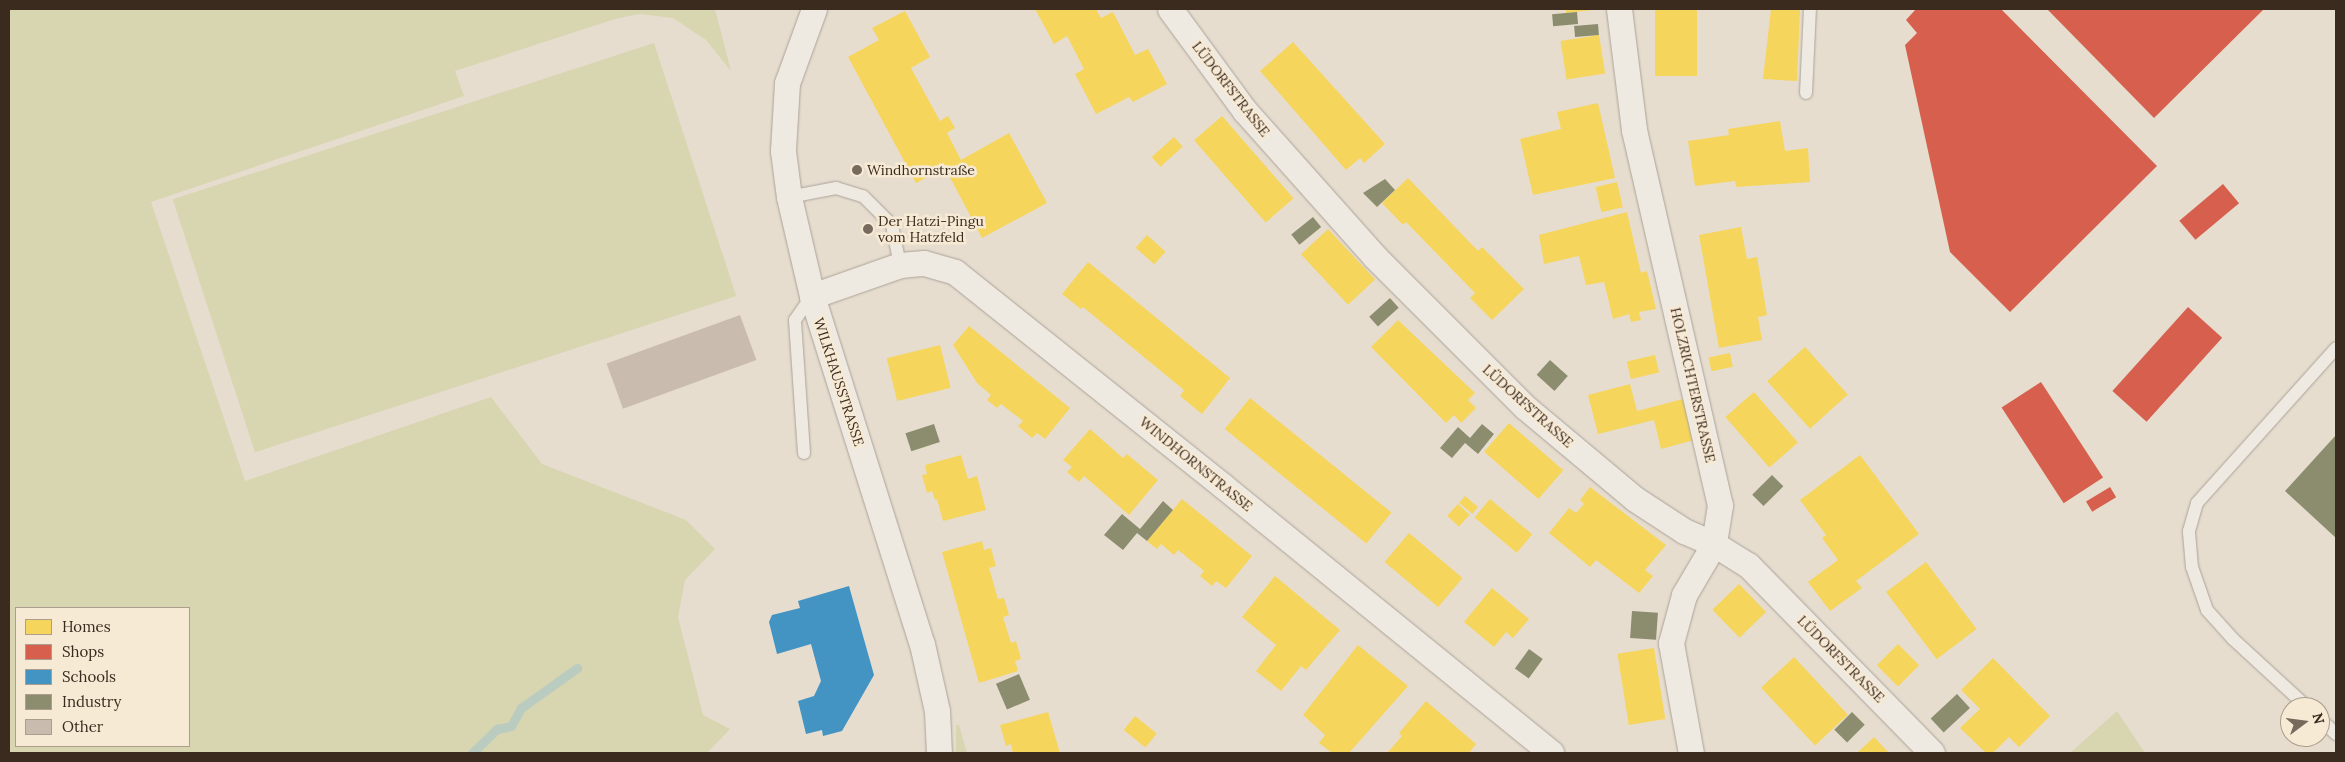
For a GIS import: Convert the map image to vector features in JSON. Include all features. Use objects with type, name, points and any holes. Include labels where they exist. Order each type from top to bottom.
[{"type":"street","name":"WILKHAUSSTRASSE","points":[[814,9],[787,82],[783,151],[789,198],[812,296],[922,644],[937,712],[939,753]]},
{"type":"street","name":"LÜDORFSTRASSE","points":[[1170,9],[1245,112],[1375,257],[1525,407],[1635,499],[1684,531],[1714,544],[1748,565],[1932,753]]},
{"type":"street","name":"HOLZRICHTERSTRASSE","points":[[1619,9],[1634,130],[1720,505],[1714,544],[1684,595],[1671,643],[1690,753]]},
{"type":"street","name":"WINDHORNSTRASSE","points":[[812,296],[900,265],[924,263],[955,272],[987,295],[1551,753]]},
{"type":"lane","points":[[1806,93],[1810,9]]},
{"type":"lane","points":[[789,198],[836,188],[863,196],[892,225],[900,265]]},
{"type":"lane","points":[[804,454],[795,320],[812,296]]},
{"type":"lane","points":[[2296,697],[2233,639],[2207,610],[2192,567],[2189,531],[2197,503],[2336,348]]},
{"type":"shaded area","points":[[9,9],[715,9],[731,71],[706,40],[673,18],[639,14],[615,19],[455,71],[464,96],[151,202],[245,481],[491,397],[542,464],[686,520],[715,549],[685,580],[678,617],[703,715],[730,729],[707,753],[9,753]]},
{"type":"shaded area","points":[[654,43],[736,296],[255,452],[173,199]]},
{"type":"shaded area","points":[[2117,711],[2145,753],[2070,753]]},
{"type":"shaded area","points":[[956,725],[959,725],[967,753],[956,753]]},
{"type":"building: Homes","points":[[1035,9],[1096,9],[1101,18],[1113,12],[1135,55],[1148,49],[1167,84],[1133,102],[1129,97],[1096,114],[1075,74],[1084,69],[1067,36],[1054,44]]},
{"type":"building: Homes","points":[[1566,9],[1593,9],[1593,10],[1566,13]]},
{"type":"building: Homes","points":[[1655,9],[1697,9],[1697,76],[1655,76]]},
{"type":"building: Homes","points":[[1771,9],[1800,9],[1797,81],[1763,79]]},
{"type":"building: Homes","points":[[905,11],[930,57],[911,68],[940,121],[948,116],[955,128],[947,133],[961,160],[1009,133],[1047,203],[982,238],[945,168],[916,183],[848,57],[879,40],[872,28]]},
{"type":"building: Homes","points":[[1599,35],[1605,74],[1567,80],[1560,41]]},
{"type":"building: Homes","points":[[1293,42],[1385,144],[1364,163],[1360,158],[1346,170],[1260,71]]},
{"type":"building: Homes","points":[[1598,103],[1615,178],[1533,195],[1520,139],[1561,129],[1557,112]]},
{"type":"building: Homes","points":[[1222,116],[1294,198],[1266,223],[1194,140]]},
{"type":"building: Homes","points":[[1780,121],[1785,151],[1808,148],[1810,182],[1736,187],[1735,181],[1695,186],[1688,141],[1729,135],[1728,129]]},
{"type":"building: Homes","points":[[1174,137],[1183,147],[1160,167],[1152,157]]},
{"type":"building: Homes","points":[[1408,178],[1478,251],[1482,247],[1524,289],[1492,320],[1470,298],[1475,293],[1406,222],[1403,225],[1382,203]]},
{"type":"building: Homes","points":[[1617,182],[1623,207],[1601,212],[1596,187]]},
{"type":"building: Homes","points":[[1627,212],[1641,273],[1647,271],[1656,309],[1639,312],[1641,320],[1631,322],[1629,314],[1613,319],[1604,282],[1586,285],[1579,256],[1544,264],[1539,235]]},
{"type":"building: Homes","points":[[1741,227],[1747,259],[1757,257],[1767,315],[1758,317],[1762,340],[1719,348],[1699,235]]},
{"type":"building: Homes","points":[[1328,229],[1375,279],[1348,305],[1301,254]]},
{"type":"building: Homes","points":[[1147,235],[1166,252],[1154,264],[1136,248]]},
{"type":"building: Homes","points":[[1088,262],[1230,378],[1202,414],[1180,396],[1184,390],[1083,307],[1081,309],[1062,294]]},
{"type":"building: Homes","points":[[1398,320],[1475,393],[1468,400],[1476,408],[1461,423],[1454,415],[1446,423],[1371,347]]},
{"type":"building: Homes","points":[[969,326],[1070,408],[1045,439],[1037,433],[1032,438],[1018,426],[1023,421],[1001,404],[997,408],[987,400],[991,395],[977,383],[953,345]]},
{"type":"building: Homes","points":[[940,345],[951,388],[897,401],[887,358]]},
{"type":"building: Homes","points":[[1805,347],[1848,395],[1810,429],[1767,381]]},
{"type":"building: Homes","points":[[1730,353],[1733,367],[1711,371],[1708,358]]},
{"type":"building: Homes","points":[[1655,355],[1659,373],[1631,379],[1627,362]]},
{"type":"building: Homes","points":[[1630,384],[1637,411],[1683,399],[1694,440],[1661,449],[1654,420],[1598,434],[1588,395]]},
{"type":"building: Homes","points":[[1754,392],[1798,443],[1769,467],[1725,417]]},
{"type":"building: Homes","points":[[1250,398],[1391,513],[1366,544],[1225,429]]},
{"type":"building: Homes","points":[[1509,423],[1563,470],[1538,499],[1484,452]]},
{"type":"building: Homes","points":[[1090,429],[1123,458],[1127,454],[1158,480],[1129,515],[1084,476],[1079,482],[1067,472],[1072,467],[1063,460]]},
{"type":"building: Homes","points":[[961,455],[968,479],[977,476],[986,510],[943,521],[937,499],[935,500],[932,491],[927,493],[922,475],[927,474],[925,465]]},
{"type":"building: Homes","points":[[1860,455],[1919,534],[1856,581],[1862,588],[1830,611],[1808,582],[1838,560],[1822,538],[1826,535],[1800,500]]},
{"type":"building: Homes","points":[[1590,487],[1666,545],[1645,570],[1653,576],[1639,593],[1596,560],[1590,567],[1549,533],[1569,508],[1576,513],[1584,504],[1580,500]]},
{"type":"building: Homes","points":[[1465,496],[1478,507],[1472,514],[1459,503]]},
{"type":"building: Homes","points":[[1182,499],[1252,556],[1226,588],[1216,581],[1212,586],[1200,576],[1204,571],[1178,550],[1174,555],[1161,544],[1157,549],[1147,541]]},
{"type":"building: Homes","points":[[1490,499],[1532,534],[1517,553],[1475,517]]},
{"type":"building: Homes","points":[[1458,504],[1470,515],[1459,527],[1447,516]]},
{"type":"building: Homes","points":[[1409,533],[1463,578],[1438,607],[1385,562]]},
{"type":"building: Homes","points":[[982,541],[984,550],[991,548],[996,566],[989,568],[998,599],[1004,598],[1009,615],[1003,617],[1011,643],[1016,641],[1021,659],[1015,661],[1018,671],[979,683],[942,552]]},
{"type":"building: Homes","points":[[1926,562],[1977,629],[1937,659],[1886,592]]},
{"type":"building: Homes","points":[[1275,576],[1340,630],[1306,670],[1301,666],[1281,691],[1256,671],[1276,645],[1242,617]]},
{"type":"building: Homes","points":[[1739,584],[1766,612],[1739,638],[1712,610]]},
{"type":"building: Homes","points":[[1492,588],[1529,619],[1513,638],[1506,632],[1494,647],[1464,622]]},
{"type":"building: Homes","points":[[1898,644],[1919,665],[1898,686],[1877,665]]},
{"type":"building: Homes","points":[[1358,645],[1408,686],[1349,753],[1332,753],[1319,743],[1325,735],[1303,715]]},
{"type":"building: Homes","points":[[1654,648],[1665,719],[1629,725],[1617,654]]},
{"type":"building: Homes","points":[[1794,657],[1848,715],[1815,745],[1761,688]]},
{"type":"building: Homes","points":[[1993,658],[2050,716],[2019,747],[2009,737],[1993,753],[1986,753],[1960,728],[1980,709],[1961,690]]},
{"type":"building: Homes","points":[[1426,701],[1476,744],[1469,753],[1387,753],[1402,736],[1399,733]]},
{"type":"building: Homes","points":[[1048,712],[1060,753],[1013,753],[1011,744],[1006,746],[1000,725]]},
{"type":"building: Homes","points":[[1135,716],[1157,734],[1145,748],[1124,730]]},
{"type":"building: Homes","points":[[1874,737],[1889,753],[1857,753]]},
{"type":"building: Shops","points":[[1916,9],[2001,9],[2157,166],[2010,312],[1950,252],[1905,45],[1917,33],[1906,20]]},
{"type":"building: Shops","points":[[2047,9],[2264,9],[2154,118]]},
{"type":"building: Shops","points":[[2223,184],[2239,203],[2195,240],[2179,221]]},
{"type":"building: Shops","points":[[2188,307],[2222,338],[2147,422],[2112,391]]},
{"type":"building: Shops","points":[[2041,382],[2103,478],[2064,503],[2002,408]]},
{"type":"building: Shops","points":[[2110,487],[2116,497],[2092,512],[2086,501]]},
{"type":"building: Schools","points":[[849,586],[874,675],[842,731],[823,736],[822,730],[806,734],[798,701],[814,696],[821,681],[811,644],[777,654],[769,622],[772,615],[800,608],[798,601]]},
{"type":"building: Industry","points":[[1577,12],[1578,24],[1553,26],[1552,14]]},
{"type":"building: Industry","points":[[1598,24],[1599,35],[1575,37],[1574,26]]},
{"type":"building: Industry","points":[[1385,179],[1395,190],[1377,207],[1363,193]]},
{"type":"building: Industry","points":[[1313,217],[1321,227],[1299,245],[1291,235]]},
{"type":"building: Industry","points":[[1390,298],[1399,308],[1378,326],[1369,317]]},
{"type":"building: Industry","points":[[1550,360],[1568,376],[1554,391],[1537,375]]},
{"type":"building: Industry","points":[[934,424],[940,442],[911,451],[905,433]]},
{"type":"building: Industry","points":[[1482,424],[1494,434],[1478,454],[1465,443],[1452,458],[1440,448],[1458,427],[1470,438]]},
{"type":"building: Industry","points":[[2336,435],[2336,538],[2285,491]]},
{"type":"building: Industry","points":[[1772,475],[1783,486],[1764,506],[1752,495]]},
{"type":"building: Industry","points":[[1163,501],[1173,510],[1147,541],[1137,533],[1123,550],[1104,535],[1122,514],[1140,529]]},
{"type":"building: Industry","points":[[1632,611],[1658,613],[1656,640],[1630,638]]},
{"type":"building: Industry","points":[[1529,649],[1543,659],[1529,678],[1515,668]]},
{"type":"building: Industry","points":[[1019,674],[1030,700],[1007,710],[996,684]]},
{"type":"building: Industry","points":[[1957,694],[1970,708],[1944,732],[1931,719]]},
{"type":"building: Industry","points":[[1852,712],[1865,725],[1847,742],[1834,730]]},
{"type":"building: Other","points":[[740,315],[756,360],[623,409],[607,364]]},
{"type":"waterway","points":[[472,753],[497,729],[511,726],[521,708],[577,668]]},
{"type":"place","name":"Windhornstraße","points":[[857,170]]},
{"type":"place","name":"Der Hatzi-Pingu vom Hatzfeld","points":[[868,229]]}]
